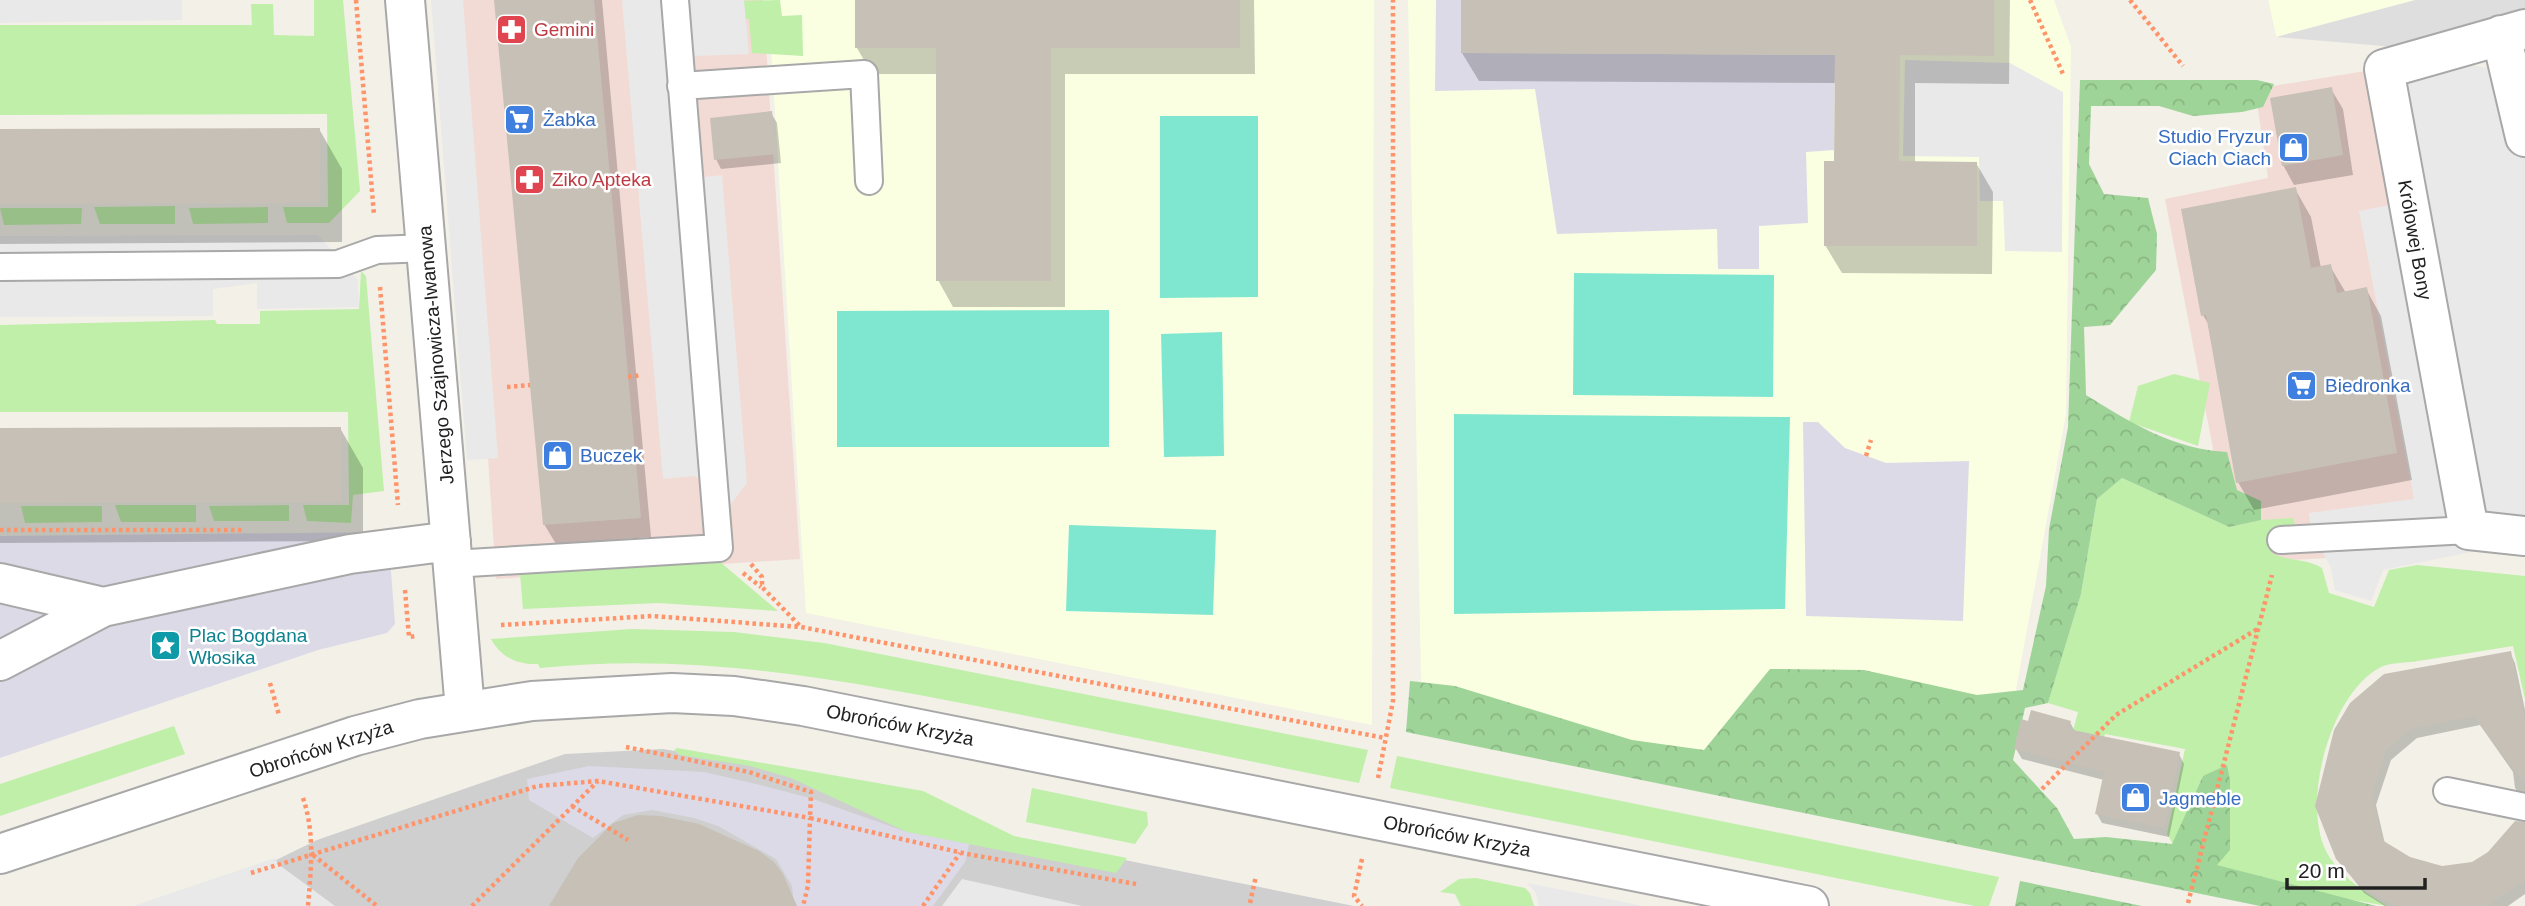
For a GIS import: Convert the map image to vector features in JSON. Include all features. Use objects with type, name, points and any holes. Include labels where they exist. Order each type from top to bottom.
[{"type":"street","name":"Jerzego Szajnowicza-Iwanowa","points":[[405,0],[465,710]]},
{"type":"street","name":"Królowej Bony","points":[[2469,530],[2384,69],[2513,32],[2525,137]]},
{"type":"street","points":[[2469,530],[2525,536]]},
{"type":"street","points":[[0,661],[103,607],[287,570],[350,554],[401,547],[452,553]]},
{"type":"street","points":[[0,583],[103,607]]},
{"type":"street","name":"Obrońców Krzyża","points":[[0,854],[355,736],[465,710],[532,701],[672,693],[734,695],[814,708],[1809,906]]},
{"type":"lane","points":[[452,553],[719,548],[674,0]]},
{"type":"lane","points":[[681,86],[864,74],[869,181]]},
{"type":"lane","points":[[0,267],[338,264],[377,250],[427,248]]},
{"type":"lane","points":[[2281,540],[2469,530]]},
{"type":"lane","points":[[2447,791],[2525,807]]},
{"type":"path","points":[[356,0],[409,637]]},
{"type":"path","points":[[515,624],[653,616],[801,626],[1385,738],[1393,701],[1393,0]]},
{"type":"path","points":[[2030,0],[2063,74]]},
{"type":"path","points":[[2130,0],[2183,66]]},
{"type":"path","points":[[628,377],[641,375]]},
{"type":"path","points":[[507,387],[530,385]]},
{"type":"path","points":[[1866,456],[1871,440]]},
{"type":"path","points":[[0,530],[250,530]]},
{"type":"path","points":[[2188,903],[2281,540]]},
{"type":"path","points":[[748,560],[762,577],[762,587],[801,626]]},
{"type":"path","points":[[2042,789],[2116,715],[2260,628]]},
{"type":"path","points":[[270,683],[281,723]]},
{"type":"path","points":[[626,747],[782,781],[811,792],[808,886],[803,906]]},
{"type":"path","points":[[471,906],[598,781]]},
{"type":"path","points":[[251,873],[538,786],[598,781],[810,818],[960,853],[1136,884]]},
{"type":"path","points":[[572,806],[628,839]]},
{"type":"path","points":[[308,813],[312,855],[308,906]]},
{"type":"path","points":[[923,906],[960,853]]},
{"type":"path","points":[[312,855],[377,906]]},
{"type":"path","points":[[1250,903],[1256,876]]},
{"type":"path","points":[[1353,896],[1362,906]]},
{"type":"shaded area","points":[[0,0],[182,0],[182,20],[0,23]]},
{"type":"shaded area","points":[[431,0],[463,0],[498,458],[467,460]]},
{"type":"shaded area","points":[[458,0],[763,0],[800,559],[496,579]]},
{"type":"shaded area","points":[[622,0],[744,0],[749,54],[694,56],[704,177],[722,175],[747,483],[731,504],[695,476],[663,479]]},
{"type":"shaded area","points":[[768,0],[1374,0],[1372,725],[806,613]]},
{"type":"shaded area","points":[[1408,0],[2054,0],[2071,47],[2066,414],[1987,850],[1422,735]]},
{"type":"shaded area","points":[[1436,0],[1461,0],[1461,53],[1835,55],[1834,150],[1806,152],[1808,223],[1759,226],[1759,269],[1718,269],[1717,229],[1557,234],[1535,89],[1435,91]]},
{"type":"shaded area","points":[[2268,0],[2525,0],[2525,58],[2276,37]]},
{"type":"shaded area","points":[[2268,0],[2415,0],[2276,37]]},
{"type":"shaded area","points":[[1905,60],[2010,63],[2063,92],[2062,252],[2005,251],[2003,201],[1980,201],[1979,157],[1903,156]]},
{"type":"shaded area","points":[[2402,65],[2463,551],[2235,563],[2165,199],[2268,178],[2255,89]]},
{"type":"shaded area","points":[[2470,65],[2517,73],[2525,71],[2525,541],[2383,570],[2371,601],[2335,590],[2331,568],[2311,529],[2309,513],[2414,499],[2359,211],[2395,204],[2400,81]]},
{"type":"shaded area","points":[[318,235],[358,280],[359,307],[257,309],[257,283],[213,289],[213,316],[0,317],[0,236]]},
{"type":"shaded area","points":[[1803,422],[1818,422],[1845,448],[1886,463],[1969,461],[1963,621],[1806,616]]},
{"type":"shaded area","name":"Plac Bogdana Włosika","points":[[388,532],[395,624],[387,633],[318,650],[0,758],[0,536]]},
{"type":"shaded area","points":[[663,749],[922,795],[1010,837],[1354,906],[140,906],[272,862],[317,840],[565,754]]},
{"type":"shaded area","points":[[589,766],[704,772],[756,784],[810,798],[907,832],[969,844],[965,862],[933,906],[794,906],[792,886],[776,859],[718,826],[694,818],[652,810],[623,815],[593,838],[529,800],[527,779]]},
{"type":"shaded area","points":[[275,858],[278,864],[335,906],[133,906]]},
{"type":"shaded area","points":[[962,879],[1082,906],[942,906]]},
{"type":"shaded area","points":[[1527,883],[1644,906],[1539,906],[1536,893]]},
{"type":"green space","points":[[314,0],[343,0],[360,191],[329,223],[287,223],[283,207],[328,207],[327,114],[0,115],[0,25],[252,25],[251,4],[273,4],[274,35],[314,36]]},
{"type":"green space","points":[[780,0],[782,16],[802,15],[803,56],[752,53],[749,19],[693,19],[692,2]]},
{"type":"green space","points":[[2080,80],[2257,80],[2274,84],[2263,107],[2242,112],[2193,116],[2159,106],[2091,106],[2089,164],[2104,194],[2148,198],[2157,234],[2156,270],[2110,325],[2084,327],[2086,395],[2153,433],[2189,446],[2227,452],[2237,490],[2261,501],[2261,520],[2229,527],[2122,478],[2097,499],[2081,594],[2048,703],[2025,708],[2013,760],[2057,808],[2074,839],[2106,837],[2172,844],[2203,776],[2227,765],[2230,780],[2230,850],[2217,865],[2376,906],[2260,906],[1406,732],[1410,681],[1455,686],[1632,740],[1704,750],[1770,669],[1864,670],[1977,695],[2023,690],[2046,586],[2049,529],[2068,427]]},
{"type":"green space","points":[[1160,116],[1258,116],[1258,297],[1160,298]]},
{"type":"green space","points":[[175,206],[175,224],[100,224],[94,207]]},
{"type":"green space","points":[[268,207],[268,223],[193,224],[189,208]]},
{"type":"green space","points":[[0,208],[82,208],[81,224],[4,225]]},
{"type":"green space","points":[[361,271],[366,276],[384,491],[353,495],[351,523],[307,521],[303,505],[349,505],[348,412],[0,412],[0,325],[215,320],[217,324],[260,324],[260,311],[359,309]]},
{"type":"green space","points":[[1574,273],[1774,275],[1773,397],[1573,395]]},
{"type":"green space","points":[[1109,310],[1109,447],[837,447],[837,311]]},
{"type":"green space","points":[[1222,332],[1224,456],[1164,457],[1161,334]]},
{"type":"green space","points":[[2174,374],[2210,383],[2198,446],[2129,422],[2138,386]]},
{"type":"green space","points":[[1454,414],[1790,417],[1785,609],[1454,614]]},
{"type":"green space","points":[[2122,478],[2229,527],[2261,520],[2293,518],[2296,528],[2273,531],[2272,553],[2322,568],[2329,593],[2374,607],[2389,570],[2417,565],[2525,576],[2525,699],[2513,646],[2381,667],[2363,681],[2347,701],[2334,726],[2318,784],[2317,812],[2321,837],[2330,858],[2342,873],[2387,906],[2331,896],[2216,865],[2203,776],[2173,844],[2167,834],[2185,749],[2105,734],[2097,756],[2068,749],[2078,712],[2048,703],[2081,594],[2097,499]]},
{"type":"green space","points":[[115,505],[196,505],[196,522],[121,522]]},
{"type":"green space","points":[[289,505],[289,521],[214,521],[209,506]]},
{"type":"green space","points":[[21,506],[102,506],[102,522],[25,523]]},
{"type":"green space","points":[[1069,525],[1216,530],[1213,615],[1066,611]]},
{"type":"green space","points":[[719,561],[778,611],[659,603],[523,609],[520,574]]},
{"type":"green space","points":[[632,629],[734,632],[824,643],[1368,750],[1359,783],[953,701],[778,672],[660,664],[540,668],[538,664],[510,659],[491,639]]},
{"type":"green space","points":[[174,726],[185,754],[0,816],[0,784]]},
{"type":"green space","points":[[677,748],[923,791],[1014,836],[1127,858],[1116,873],[907,832],[791,778],[750,766],[680,755],[674,750]]},
{"type":"green space","points":[[1397,756],[1999,877],[1989,906],[1975,906],[1390,788]]},
{"type":"green space","points":[[1032,788],[1147,812],[1148,825],[1135,844],[1026,822]]},
{"type":"green space","points":[[1476,878],[1525,888],[1530,893],[1534,906],[1461,906],[1455,894],[1440,892],[1459,879]]},
{"type":"green space","points":[[2020,881],[2142,906],[2015,906]]},
{"type":"building","points":[[494,0],[594,0],[641,518],[543,525]]},
{"type":"building","points":[[855,0],[1240,0],[1240,48],[1051,48],[1051,281],[936,281],[936,48],[855,48]]},
{"type":"building","points":[[1461,0],[1994,0],[1994,56],[1900,55],[1899,161],[1977,162],[1977,246],[1824,246],[1824,161],[1834,161],[1835,55],[1461,53]]},
{"type":"building","points":[[2332,87],[2343,155],[2282,166],[2270,98]]},
{"type":"building","points":[[772,111],[777,154],[714,160],[710,118]]},
{"type":"building","points":[[320,128],[320,203],[0,204],[0,129]]},
{"type":"building","name":"Biedronka","points":[[2296,187],[2311,268],[2331,264],[2337,293],[2367,287],[2397,453],[2236,483],[2206,315],[2201,316],[2181,209]]},
{"type":"building","points":[[341,427],[341,502],[0,503],[0,428]]},
{"type":"building","points":[[2511,651],[2525,721],[2525,783],[2473,716],[2411,729],[2386,750],[2372,794],[2382,840],[2410,857],[2442,866],[2472,862],[2488,852],[2515,821],[2525,822],[2525,880],[2486,906],[2397,906],[2385,901],[2357,883],[2336,859],[2315,806],[2334,730],[2350,703],[2384,674]]},
{"type":"building","points":[[2031,710],[2071,721],[2068,729],[2180,752],[2164,828],[2095,814],[2104,772],[2014,749],[2021,719],[2028,721]]},
{"type":"building","points":[[638,815],[661,816],[699,824],[759,851],[774,862],[783,874],[797,906],[549,906],[578,858],[613,823]]},
{"type":"place","name":"Gemini","points":[[511,29]]},
{"type":"place","name":"Żabka","points":[[520,119]]},
{"type":"place","name":"Studio Fryzur Ciach Ciach","points":[[2294,147]]},
{"type":"place","name":"Ziko Apteka","points":[[529,179]]},
{"type":"place","name":"Biedronka","points":[[2302,385]]},
{"type":"place","name":"Buczek","points":[[557,455]]},
{"type":"place","name":"Plac Bogdana Włosika","points":[[166,646]]},
{"type":"place","name":"Jagmeble","points":[[2136,798]]}]
